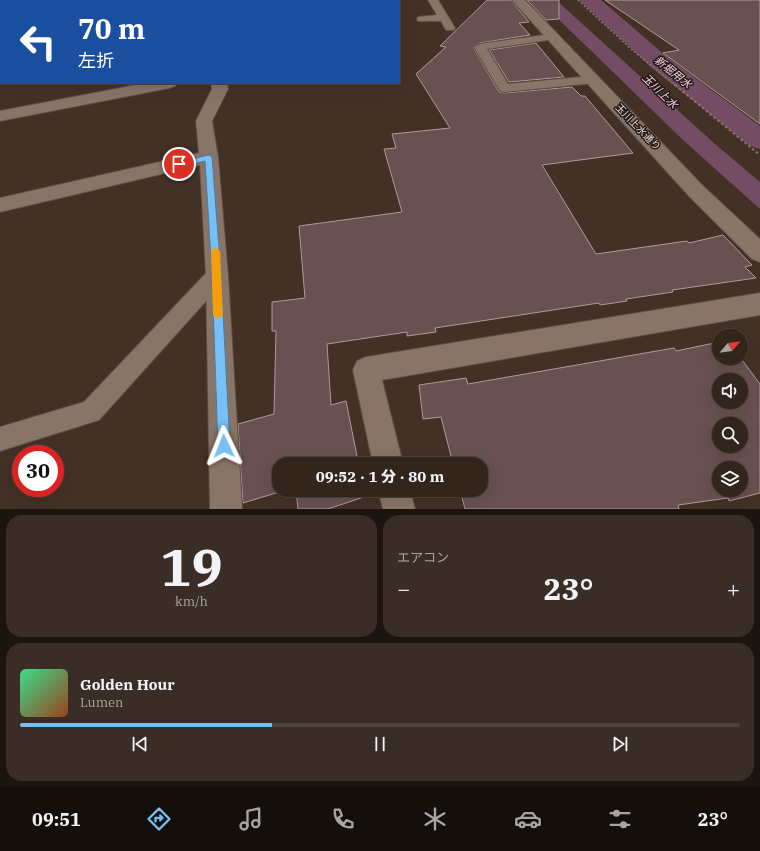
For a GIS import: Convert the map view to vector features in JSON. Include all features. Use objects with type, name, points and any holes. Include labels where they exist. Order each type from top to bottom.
[{"type":"street","name":"玉川上水通り","points":[[518,0],[591,80],[662,152],[695,190],[760,253]]},
{"type":"street","points":[[0,116],[165,84]]},
{"type":"street","points":[[219,84],[220,89],[204,121],[209,157],[217,275],[226,509]]},
{"type":"street","points":[[0,205],[209,157]]},
{"type":"street","points":[[386,457],[366,370],[760,304]]},
{"type":"street","points":[[396,497],[399,509]]},
{"type":"lane","points":[[433,0],[450,28]]},
{"type":"lane","points":[[422,20],[444,18]]},
{"type":"lane","points":[[552,37],[480,47],[504,88],[591,80]]},
{"type":"lane","points":[[0,439],[91,412],[217,275]]},
{"type":"path","points":[[578,0],[631,49],[760,155]]},
{"type":"shaded area","points":[[556,0],[715,144],[760,182],[760,209],[683,140],[549,10]]},
{"type":"building","points":[[487,0],[511,0],[529,22],[519,23],[530,35],[480,43],[473,47],[499,92],[504,93],[572,87],[581,96],[585,96],[633,153],[542,165],[596,254],[687,241],[689,243],[723,235],[752,265],[745,267],[756,278],[672,290],[673,292],[626,299],[627,301],[600,305],[599,303],[435,328],[436,332],[407,336],[407,332],[327,344],[331,405],[346,401],[357,457],[272,457],[272,494],[243,503],[238,424],[274,414],[276,331],[272,331],[272,302],[305,298],[299,226],[402,212],[384,149],[396,148],[392,134],[450,128],[416,74],[446,47],[440,46]]},
{"type":"building","points":[[527,0],[559,0],[559,19],[546,20]]},
{"type":"building","points":[[605,0],[760,0],[760,124],[663,53],[679,50]]},
{"type":"building","points":[[536,43],[564,77],[509,82],[489,50]]},
{"type":"building","points":[[712,343],[712,365],[746,365],[760,384],[760,493],[748,496],[748,461],[712,461],[712,497],[744,497],[729,501],[728,498],[678,505],[679,509],[465,509],[462,497],[488,497],[488,457],[451,457],[441,417],[423,419],[419,385],[466,378],[468,384],[674,348],[676,351]]},
{"type":"building","points":[[297,497],[364,497],[328,509],[298,509]]},
{"type":"waterway","name":"新堀用水","points":[[589,0],[659,62],[760,140]]},
{"type":"slow traffic","points":[[215,251],[218,315]]},
{"type":"route","points":[[179,164],[209,157],[217,275],[224,446]]},
{"type":"water label","name":"玉川上水","points":[[660,91]]}]
